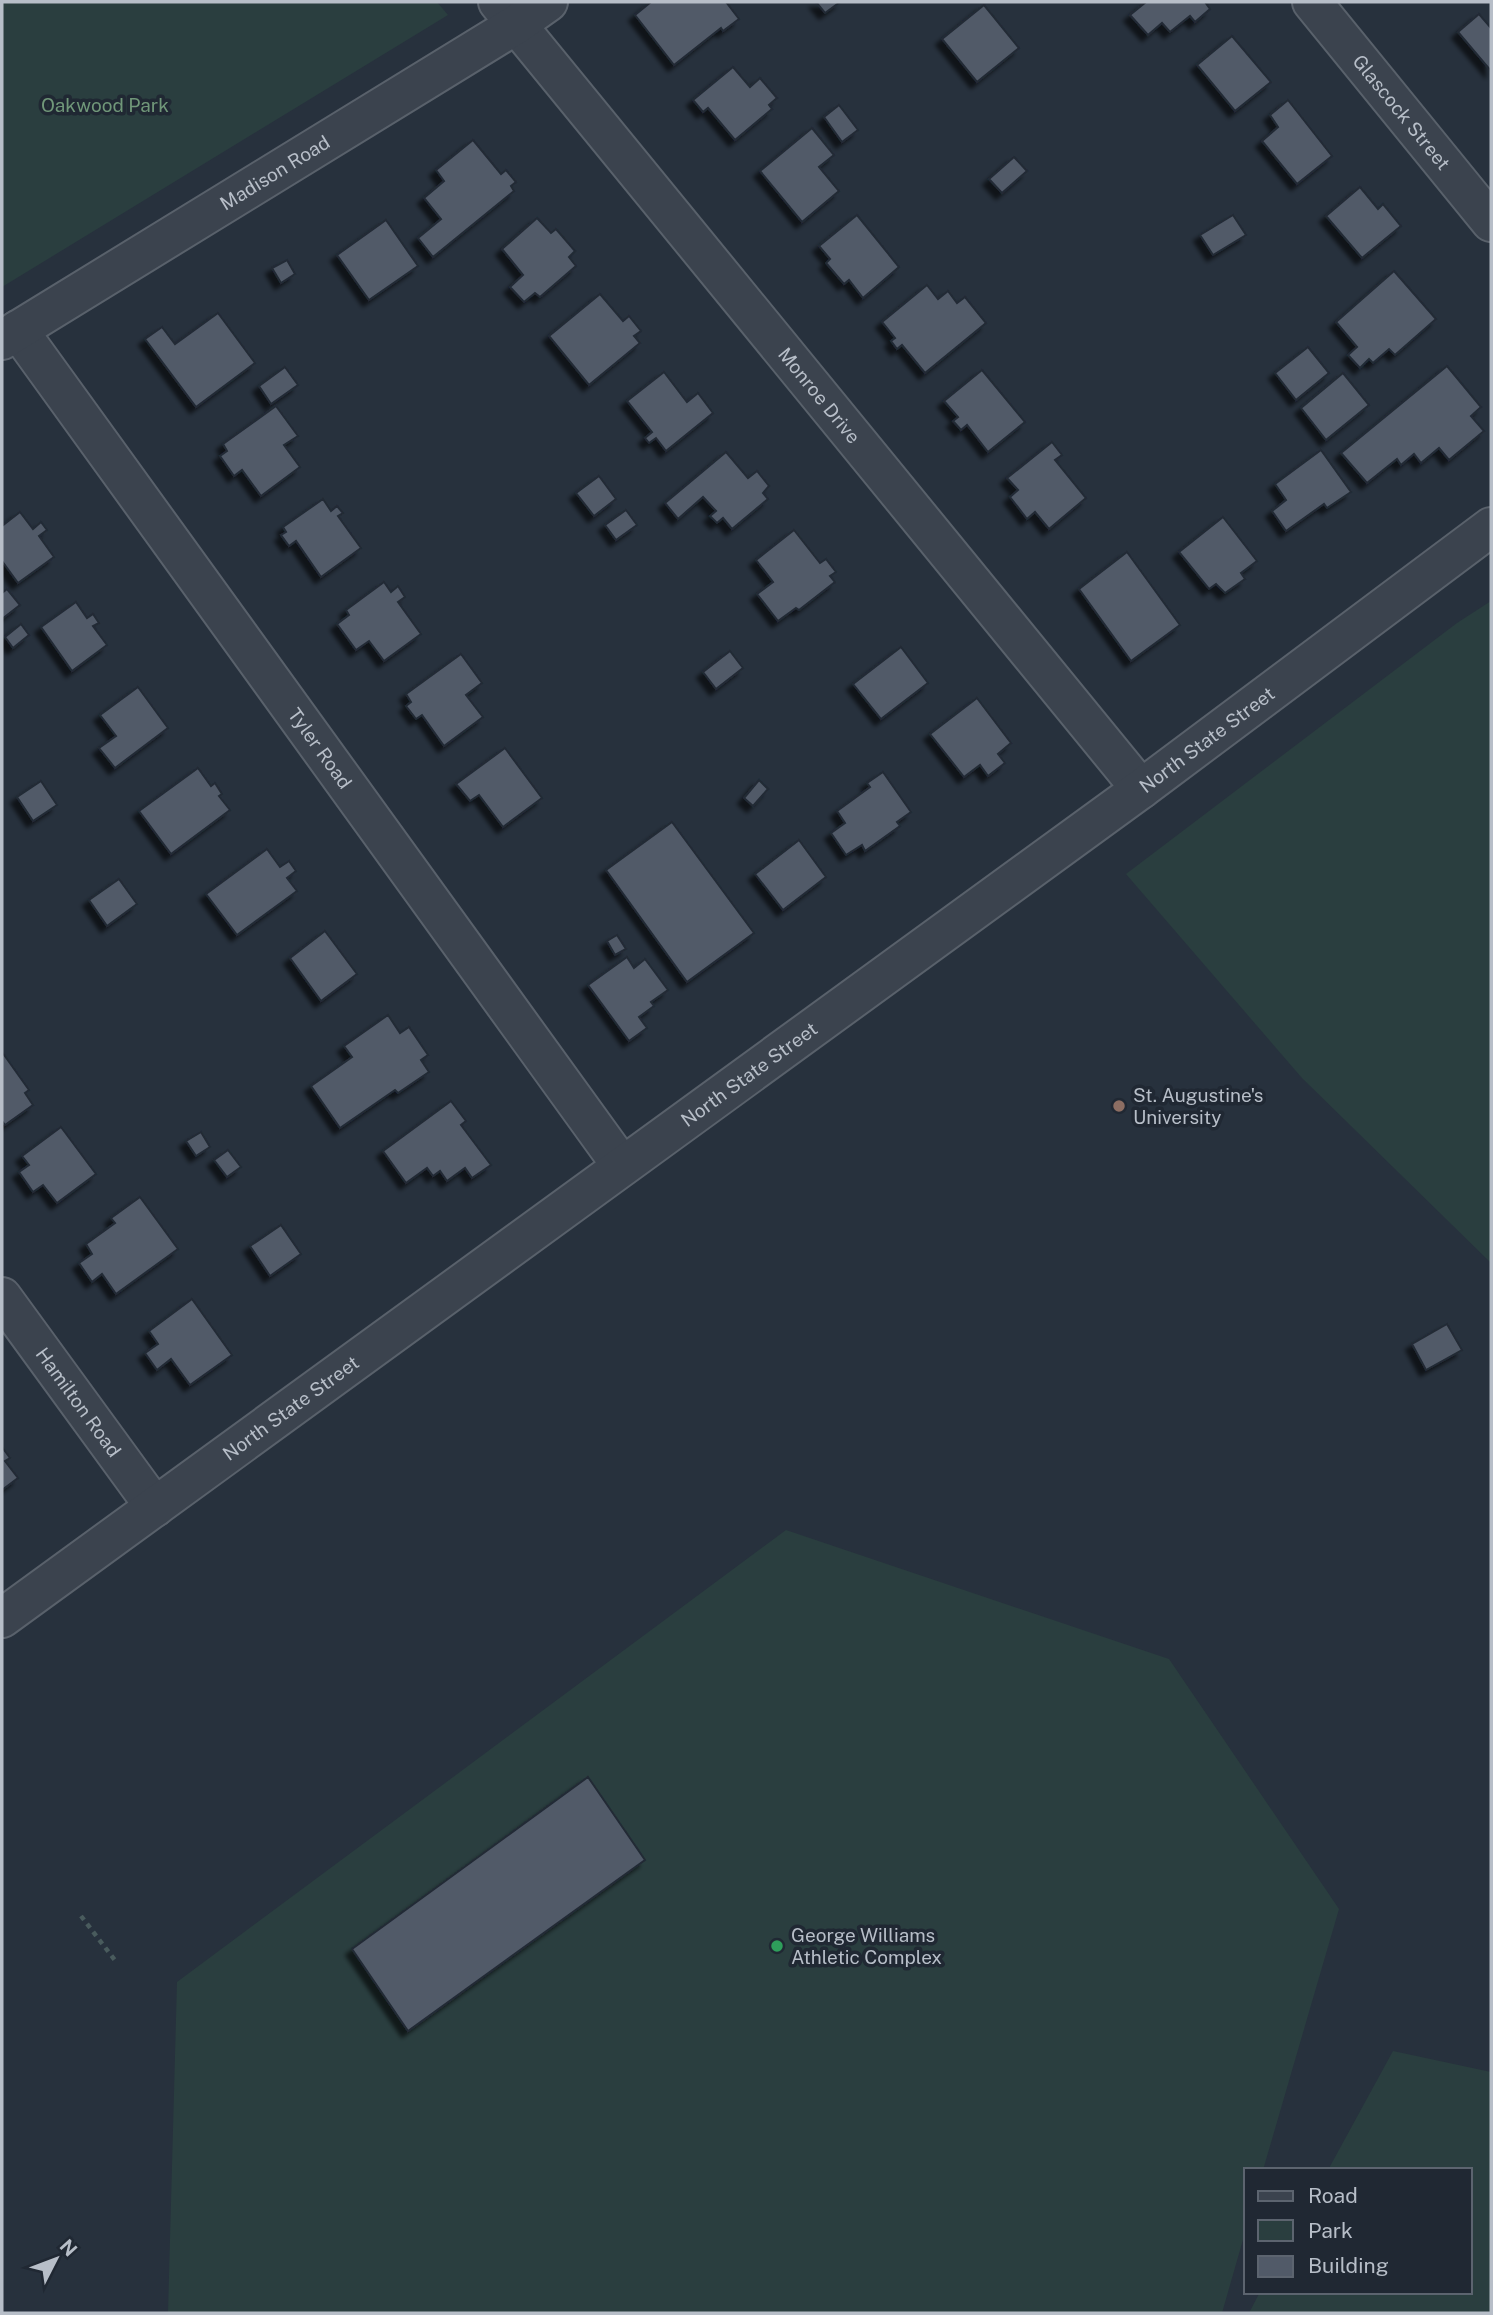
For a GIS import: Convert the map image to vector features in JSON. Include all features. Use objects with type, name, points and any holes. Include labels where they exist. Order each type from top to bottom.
[{"type":"street","name":"Madison Road","points":[[10,335],[508,13],[548,2]]},
{"type":"street","name":"Glascock Street","points":[[1312,2],[1491,222]]},
{"type":"street","name":"Monroe Drive","points":[[508,13],[1141,789]]},
{"type":"street","name":"Tyler Road","points":[[10,335],[622,1166]]},
{"type":"street","name":"North State Street","points":[[2,1618],[1141,789],[1491,527]]},
{"type":"street","name":"Hamilton Road","points":[[2,1297],[155,1507]]},
{"type":"path","points":[[81,1916],[117,1963]]},
{"type":"green space","name":"Oakwood Park","points":[[2,2],[437,2],[448,15],[2,287]]},
{"type":"green space","points":[[1491,601],[1491,1263],[1302,1078],[1126,874],[1457,623]]},
{"type":"green space","name":"George Williams Athletic Complex","points":[[786,1530],[1169,1659],[1339,1909],[1264,2168],[1244,2168],[1244,2236],[1222,2313],[168,2313],[177,1982]]},
{"type":"green space","points":[[1393,2051],[1491,2072],[1491,2313],[1249,2313],[1259,2294],[1472,2294],[1472,2168],[1329,2168]]},
{"type":"building","points":[[651,2],[726,2],[739,19],[723,31],[721,28],[674,65],[635,15]]},
{"type":"building","points":[[816,2],[840,2],[825,13]]},
{"type":"building","points":[[1146,2],[1205,2],[1210,9],[1195,22],[1190,16],[1170,32],[1162,23],[1148,35],[1130,15]]},
{"type":"building","points":[[984,5],[1019,48],[977,82],[942,39]]},
{"type":"building","points":[[1479,14],[1491,28],[1491,71],[1458,32]]},
{"type":"building","points":[[1232,36],[1271,82],[1235,111],[1197,65]]},
{"type":"building","points":[[733,67],[750,87],[760,78],[777,98],[769,105],[772,109],[735,140],[708,108],[703,112],[693,100]]},
{"type":"building","points":[[1288,100],[1332,156],[1297,184],[1262,141],[1278,127],[1270,115]]},
{"type":"building","points":[[839,105],[858,130],[842,142],[824,117]]},
{"type":"building","points":[[812,128],[834,155],[819,167],[839,191],[802,222],[760,171]]},
{"type":"building","points":[[473,140],[501,174],[506,170],[516,182],[511,186],[514,191],[433,257],[418,238],[441,219],[424,198],[444,181],[436,170]]},
{"type":"building","points":[[1014,157],[1027,171],[1002,193],[989,179]]},
{"type":"building","points":[[1360,187],[1378,209],[1383,204],[1401,226],[1362,258],[1326,216]]},
{"type":"building","points":[[857,215],[899,267],[863,298],[849,280],[844,284],[826,263],[830,259],[819,246]]},
{"type":"building","points":[[1233,215],[1246,235],[1213,255],[1200,235]]},
{"type":"building","points":[[537,218],[551,233],[556,229],[575,251],[569,257],[576,266],[540,297],[535,293],[524,302],[510,287],[523,275],[502,249]]},
{"type":"building","points":[[386,220],[418,266],[369,300],[337,255]]},
{"type":"building","points":[[287,260],[295,274],[281,283],[272,268]]},
{"type":"building","points":[[1394,271],[1436,319],[1395,355],[1389,349],[1373,363],[1369,359],[1360,368],[1348,355],[1357,347],[1336,322]]},
{"type":"building","points":[[927,285],[938,299],[948,291],[957,303],[965,297],[986,323],[925,373],[902,345],[897,349],[891,341],[895,338],[882,322]]},
{"type":"building","points":[[600,294],[623,321],[629,316],[641,331],[634,336],[640,343],[589,385],[549,336]]},
{"type":"building","points":[[218,313],[255,363],[196,407],[145,339],[162,327],[175,344]]},
{"type":"building","points":[[1308,347],[1329,373],[1296,400],[1275,373]]},
{"type":"building","points":[[1447,366],[1481,407],[1471,416],[1484,431],[1449,460],[1439,448],[1421,463],[1414,454],[1401,465],[1397,459],[1367,483],[1341,453]]},
{"type":"building","points":[[285,367],[298,385],[271,404],[259,386]]},
{"type":"building","points":[[982,370],[1025,422],[988,452],[967,425],[961,430],[953,421],[958,417],[944,401]]},
{"type":"building","points":[[664,372],[687,402],[698,393],[713,413],[666,451],[656,438],[649,443],[645,438],[652,432],[627,401]]},
{"type":"building","points":[[1343,373],[1369,405],[1326,440],[1301,408]]},
{"type":"building","points":[[276,406],[298,436],[284,445],[300,467],[261,496],[242,470],[234,476],[220,456],[227,451],[223,444]]},
{"type":"building","points":[[1052,442],[1062,455],[1055,460],[1086,498],[1049,529],[1035,512],[1027,519],[1010,497],[1018,490],[1007,478]]},
{"type":"building","points":[[1321,450],[1351,492],[1327,508],[1324,504],[1286,531],[1272,511],[1286,500],[1275,484]]},
{"type":"building","points":[[726,452],[748,478],[757,471],[769,486],[763,493],[768,499],[732,529],[723,518],[717,523],[710,516],[716,511],[703,497],[678,519],[665,503]]},
{"type":"building","points":[[599,476],[616,499],[594,516],[576,493]]},
{"type":"building","points":[[323,499],[331,511],[337,506],[343,513],[338,516],[361,548],[321,577],[296,541],[289,546],[281,535],[286,532],[283,527]]},
{"type":"building","points":[[626,510],[637,525],[616,540],[605,525]]},
{"type":"building","points":[[20,512],[33,529],[41,522],[47,530],[39,536],[54,557],[18,583],[2,561],[2,526]]},
{"type":"building","points":[[1223,517],[1257,561],[1241,573],[1245,579],[1225,593],[1216,584],[1209,589],[1179,552]]},
{"type":"building","points":[[794,530],[820,563],[826,559],[836,572],[830,576],[835,582],[799,610],[796,608],[778,621],[757,594],[773,582],[756,560]]},
{"type":"building","points":[[1127,552],[1180,625],[1131,661],[1079,589]]},
{"type":"building","points":[[384,582],[391,592],[398,586],[405,597],[398,602],[421,634],[384,661],[369,641],[356,650],[337,624],[349,615],[346,610]]},
{"type":"building","points":[[7,589],[20,605],[2,619],[2,593]]},
{"type":"building","points":[[76,602],[87,618],[93,614],[99,623],[93,626],[107,645],[72,671],[41,627]]},
{"type":"building","points":[[21,624],[29,635],[13,648],[5,637]]},
{"type":"building","points":[[901,647],[928,683],[881,719],[853,684]]},
{"type":"building","points":[[730,651],[743,668],[716,689],[703,672]]},
{"type":"building","points":[[461,654],[482,683],[466,695],[483,717],[444,746],[422,715],[416,719],[406,706],[411,702],[406,694]]},
{"type":"building","points":[[138,687],[168,728],[115,768],[99,748],[116,736],[100,715]]},
{"type":"building","points":[[977,698],[1011,743],[998,754],[1005,763],[988,776],[980,765],[964,777],[930,734]]},
{"type":"building","points":[[505,748],[542,798],[503,827],[479,795],[470,801],[456,784]]},
{"type":"building","points":[[198,768],[211,786],[215,783],[222,794],[219,796],[230,810],[171,854],[139,811]]},
{"type":"building","points":[[883,772],[911,812],[897,822],[900,826],[865,851],[862,845],[846,855],[831,833],[845,823],[837,811],[870,787],[867,783]]},
{"type":"building","points":[[759,780],[768,789],[753,806],[744,798]]},
{"type":"building","points":[[41,781],[57,805],[33,821],[17,797]]},
{"type":"building","points":[[672,822],[754,933],[687,982],[606,870]]},
{"type":"building","points":[[799,840],[826,877],[783,910],[755,874]]},
{"type":"building","points":[[267,849],[280,867],[289,861],[296,871],[287,878],[297,891],[237,935],[206,894]]},
{"type":"building","points":[[119,879],[137,904],[107,926],[89,900]]},
{"type":"building","points":[[325,931],[357,974],[321,1001],[290,958]]},
{"type":"building","points":[[617,935],[626,949],[615,955],[607,941]]},
{"type":"building","points":[[627,957],[634,968],[645,959],[668,990],[651,1002],[654,1006],[639,1017],[647,1028],[629,1041],[588,985]]},
{"type":"building","points":[[388,1015],[400,1033],[409,1027],[428,1055],[421,1060],[429,1072],[398,1093],[395,1090],[340,1128],[311,1086],[352,1057],[344,1046]]},
{"type":"building","points":[[2,1052],[29,1090],[25,1093],[33,1105],[5,1125],[2,1121]]},
{"type":"building","points":[[451,1101],[466,1121],[461,1125],[491,1165],[472,1178],[465,1168],[447,1181],[440,1171],[433,1176],[427,1168],[406,1183],[383,1151]]},
{"type":"building","points":[[61,1127],[96,1174],[57,1203],[43,1185],[33,1192],[19,1172],[29,1165],[22,1156]]},
{"type":"building","points":[[201,1132],[210,1147],[196,1156],[186,1141]]},
{"type":"building","points":[[228,1150],[241,1167],[227,1177],[214,1160]]},
{"type":"building","points":[[140,1197],[178,1249],[116,1294],[102,1274],[92,1282],[79,1263],[92,1254],[86,1244],[115,1223],[111,1218]]},
{"type":"building","points":[[281,1225],[301,1254],[270,1276],[250,1246]]},
{"type":"building","points":[[192,1299],[232,1355],[190,1385],[171,1359],[157,1370],[145,1353],[158,1344],[149,1331]]},
{"type":"building","points":[[1447,1324],[1462,1350],[1426,1370],[1412,1344]]},
{"type":"building","points":[[2,1447],[10,1458],[5,1461],[18,1478],[2,1490]]},
{"type":"building","points":[[588,1777],[645,1860],[408,2031],[352,1949]]},
{"type":"place","name":"St. Augustine's University","points":[[1119,1106]]},
{"type":"place","name":"George Williams Athletic Complex","points":[[777,1946]]}]
